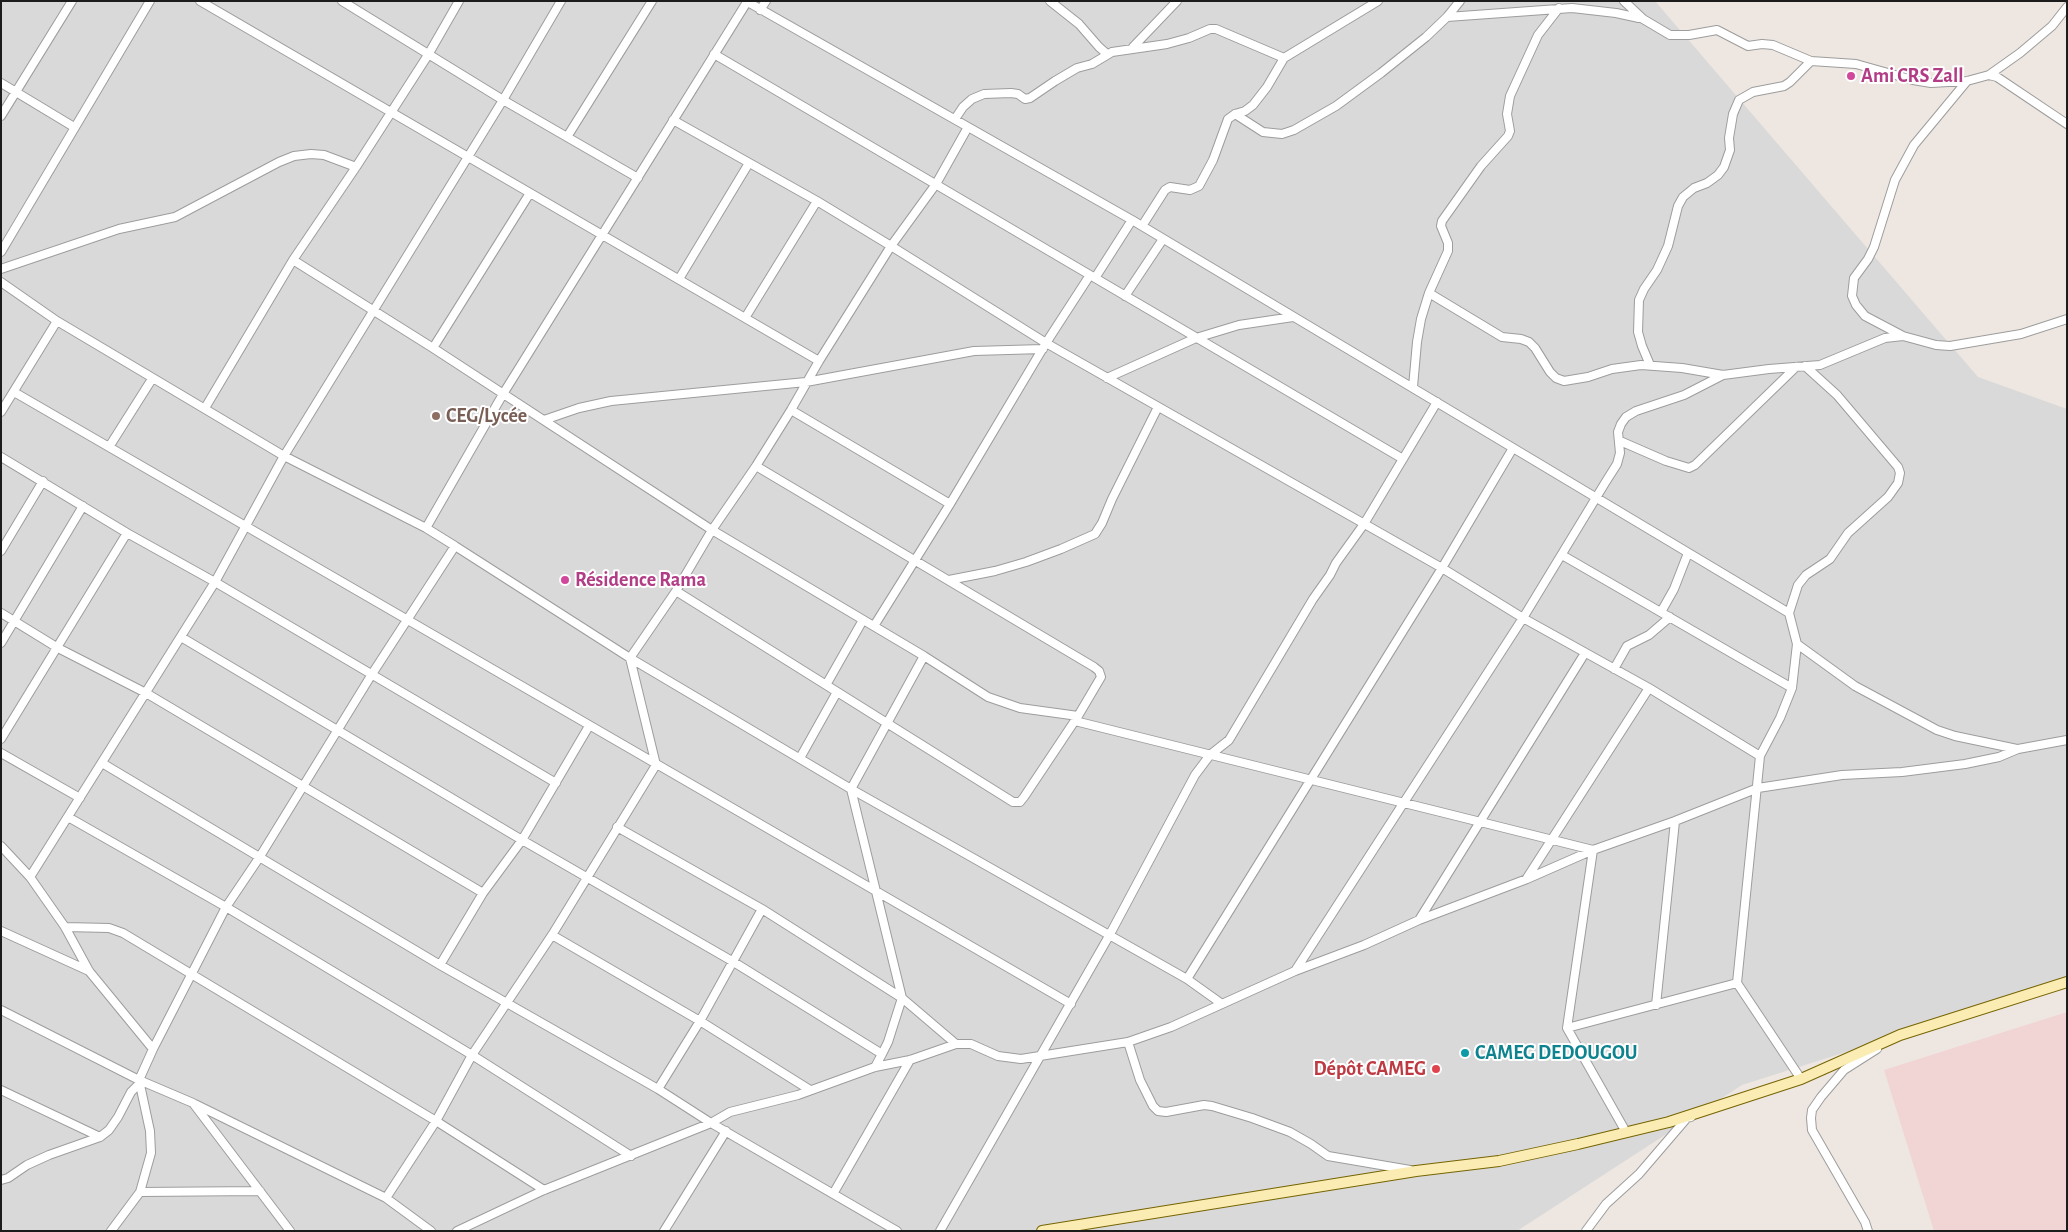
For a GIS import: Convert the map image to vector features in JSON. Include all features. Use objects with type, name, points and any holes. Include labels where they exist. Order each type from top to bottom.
[{"type":"main road","points":[[1042,1231],[1416,1172],[1499,1161],[1669,1122],[1801,1079],[1900,1035],[2067,982]]},
{"type":"street","points":[[1,116],[72,1]]},
{"type":"street","points":[[1,252],[150,1]]},
{"type":"street","points":[[200,1],[819,361]]},
{"type":"street","points":[[342,1],[503,100],[638,178]]},
{"type":"street","points":[[205,408],[293,260],[428,55],[459,1]]},
{"type":"street","points":[[30,877],[216,582],[284,456],[503,100],[561,1]]},
{"type":"street","points":[[567,137],[652,1]]},
{"type":"street","points":[[760,10],[766,1]]},
{"type":"street","points":[[1050,1],[1079,24],[1107,54]]},
{"type":"street","points":[[1133,48],[1177,1]]},
{"type":"street","points":[[1142,226],[1165,190],[1170,187],[1190,190],[1199,186],[1213,160],[1228,119],[1253,105],[1268,87],[1284,58],[1378,1]]},
{"type":"street","points":[[1235,114],[1263,132],[1282,134],[1294,130],[1336,106],[1382,73],[1448,17],[1460,1]]},
{"type":"street","points":[[1624,1],[1643,19],[1670,35],[1689,35],[1717,30],[1748,46],[1773,45],[1811,61],[1856,64],[1913,80],[1931,83],[1967,81],[1990,76],[1997,77],[2067,124]]},
{"type":"street","points":[[426,528],[504,394],[746,2],[1132,220],[1789,613]]},
{"type":"street","points":[[1990,76],[2052,26],[2067,7]]},
{"type":"street","points":[[1448,17],[1559,8],[1587,9],[1643,19]]},
{"type":"street","points":[[1413,387],[1417,342],[1428,293],[1448,251],[1448,243],[1441,226],[1442,221],[1481,166],[1508,136],[1510,131],[1507,114],[1510,96],[1538,35],[1559,8]]},
{"type":"street","points":[[956,119],[963,107],[972,99],[984,94],[1011,92],[1025,99],[1030,98],[1055,80],[1077,68],[1092,64],[1107,54],[1133,48],[1167,44],[1189,38],[1210,29],[1216,29],[1284,58]]},
{"type":"street","points":[[714,54],[1403,459]]},
{"type":"street","points":[[1650,365],[1638,332],[1639,300],[1657,270],[1668,246],[1683,197],[1694,188],[1707,183],[1718,175],[1724,167],[1730,150],[1729,138],[1733,114],[1739,100],[1753,92],[1784,86],[1811,61]]},
{"type":"street","points":[[1967,81],[1914,145],[1895,180],[1874,247],[1854,278],[1852,296],[1856,305],[1865,316],[1903,336],[1936,345],[1950,346],[2021,334],[2067,319]]},
{"type":"street","points":[[1,83],[74,127]]},
{"type":"street","points":[[673,120],[817,201],[891,246],[1044,346],[1107,378],[1442,568],[1523,618],[1648,688],[1760,756]]},
{"type":"street","points":[[386,1198],[436,1121],[472,1056],[552,935],[616,827],[656,765],[630,658],[676,590],[712,530],[756,466],[891,246],[936,184],[968,127]]},
{"type":"street","points":[[1,269],[119,229],[176,217],[279,162],[294,156],[324,155],[356,167]]},
{"type":"street","points":[[679,279],[749,162]]},
{"type":"street","points":[[433,348],[530,193]]},
{"type":"street","points":[[745,318],[817,201]]},
{"type":"street","points":[[874,626],[950,504],[1044,346],[1132,220]]},
{"type":"street","points":[[1125,296],[1163,239]]},
{"type":"street","points":[[293,260],[433,348],[712,530],[924,656],[988,697],[1020,708],[1077,719],[1210,755],[1593,850]]},
{"type":"street","points":[[1,282],[57,321],[152,379],[205,408],[284,456],[426,528],[630,658],[851,789],[1187,979],[1222,1004]]},
{"type":"street","points":[[1428,293],[1502,337],[1521,338],[1529,342],[1550,372],[1556,378],[1564,381],[1588,377],[1612,369],[1650,365],[1723,375],[1820,365],[1885,338],[1903,336]]},
{"type":"street","points":[[1107,378],[1196,338],[1239,325],[1293,317]]},
{"type":"street","points":[[1,412],[57,321]]},
{"type":"street","points":[[544,420],[579,408],[611,401],[806,382],[974,351],[1044,346]]},
{"type":"street","points":[[1801,1079],[1737,983],[1760,756],[1780,718],[1792,688],[1797,644],[1789,613],[1798,585],[1806,575],[1830,559],[1848,533],[1888,497],[1898,482],[1900,473],[1898,467],[1837,395],[1805,366]]},
{"type":"street","points":[[1620,441],[1666,462],[1689,468],[1695,465],[1796,367]]},
{"type":"street","points":[[1295,971],[1523,618],[1617,464],[1620,453],[1618,428],[1630,414],[1684,395],[1723,375]]},
{"type":"street","points":[[109,447],[152,379]]},
{"type":"street","points":[[14,392],[1071,1004]]},
{"type":"street","points":[[940,1231],[1071,1004],[1195,775],[1210,755],[1229,740],[1313,599],[1364,524],[1437,402]]},
{"type":"street","points":[[949,580],[995,571],[1026,562],[1061,550],[1095,534],[1158,407]]},
{"type":"street","points":[[791,410],[950,504]]},
{"type":"street","points":[[1187,979],[1442,568],[1513,448]]},
{"type":"street","points":[[1,457],[126,533],[216,582],[556,783]]},
{"type":"street","points":[[676,590],[1013,802],[1020,802],[1024,797],[1077,719],[1101,677],[1099,671],[756,466]]},
{"type":"street","points":[[1,551],[4,540],[43,481]]},
{"type":"street","points":[[1,643],[83,506]]},
{"type":"street","points":[[2,736],[58,648],[126,533]]},
{"type":"street","points":[[1,1180],[8,1178],[27,1165],[49,1154],[100,1137],[109,1130],[118,1117],[130,1092],[140,1082],[153,1049],[226,907],[259,858],[336,730],[455,546]]},
{"type":"street","points":[[1661,612],[1674,590],[1688,552]]},
{"type":"street","points":[[1562,555],[1792,688]]},
{"type":"street","points":[[1,613],[58,648],[146,693],[483,893]]},
{"type":"street","points":[[1614,669],[1627,646],[1649,635],[1670,617]]},
{"type":"street","points":[[826,685],[862,620]]},
{"type":"street","points":[[181,637],[522,840],[732,961],[882,1054]]},
{"type":"street","points":[[1797,644],[1855,686],[1938,730],[1955,736],[2018,749]]},
{"type":"street","points":[[1419,920],[1585,653]]},
{"type":"street","points":[[875,1067],[888,1042],[902,998],[851,789],[924,656]]},
{"type":"street","points":[[1527,879],[1648,688]]},
{"type":"street","points":[[800,758],[837,692]]},
{"type":"street","points":[[440,965],[483,893],[522,840],[589,726]]},
{"type":"street","points":[[457,1231],[544,1190],[711,1123],[730,1112],[798,1095],[875,1067],[910,1060],[956,1044],[971,1044],[1005,1058],[1021,1059],[1039,1058],[1128,1042],[1171,1027],[1295,971],[1364,945],[1419,920],[1527,879],[1593,850],[1675,822],[1758,788],[1842,775],[1902,772],[1965,764],[1999,757],[2018,749],[2067,740]]},
{"type":"street","points":[[1,754],[80,798]]},
{"type":"street","points":[[102,763],[440,965],[658,1089],[711,1123],[897,1231]]},
{"type":"street","points":[[68,817],[226,907],[472,1056],[631,1156]]},
{"type":"street","points":[[1656,1005],[1675,822]]},
{"type":"street","points":[[616,827],[762,909],[902,998],[956,1044]]},
{"type":"street","points":[[1,846],[30,877],[65,927],[90,971],[153,1049]]},
{"type":"street","points":[[1593,850],[1567,1028],[1626,1132]]},
{"type":"street","points":[[658,1089],[700,1021],[762,909]]},
{"type":"street","points":[[65,927],[102,927],[116,930],[436,1121],[544,1190]]},
{"type":"street","points":[[1,931],[90,971]]},
{"type":"street","points":[[552,935],[700,1021],[810,1090]]},
{"type":"street","points":[[1567,1028],[1737,983]]},
{"type":"street","points":[[1,1010],[140,1082],[193,1103],[386,1198],[431,1231]]},
{"type":"street","points":[[1868,1231],[1812,1130],[1812,1110],[1844,1070],[1900,1035]]},
{"type":"street","points":[[1128,1042],[1140,1080],[1158,1110],[1166,1112],[1204,1105],[1212,1106],[1290,1132],[1328,1156],[1416,1172]]},
{"type":"street","points":[[833,1194],[910,1060]]},
{"type":"street","points":[[111,1231],[140,1192],[151,1153],[150,1132],[140,1082]]},
{"type":"street","points":[[1586,1231],[1606,1204],[1639,1174],[1687,1118],[1781,1085]]},
{"type":"street","points":[[1,1090],[100,1137]]},
{"type":"street","points":[[193,1103],[290,1231]]},
{"type":"street","points":[[664,1231],[726,1131]]},
{"type":"street","points":[[140,1192],[260,1191]]},
{"type":"shaded area","points":[[1,1],[1655,1],[1978,377],[2067,409],[2067,982],[1742,1085],[1517,1231],[1,1231]]},
{"type":"shaded area","points":[[2067,1012],[2067,1231],[1934,1231],[1884,1070]]},
{"type":"place","name":"Ami CRS Zall","points":[[1851,76]]},
{"type":"place","name":"CEG/Lycée","points":[[436,416]]},
{"type":"place","name":"Résidence Rama","points":[[565,580]]},
{"type":"place","name":"CAMEG DEDOUGOU","points":[[1465,1053]]},
{"type":"place","name":"Dépôt CAMEG","points":[[1436,1069]]}]
